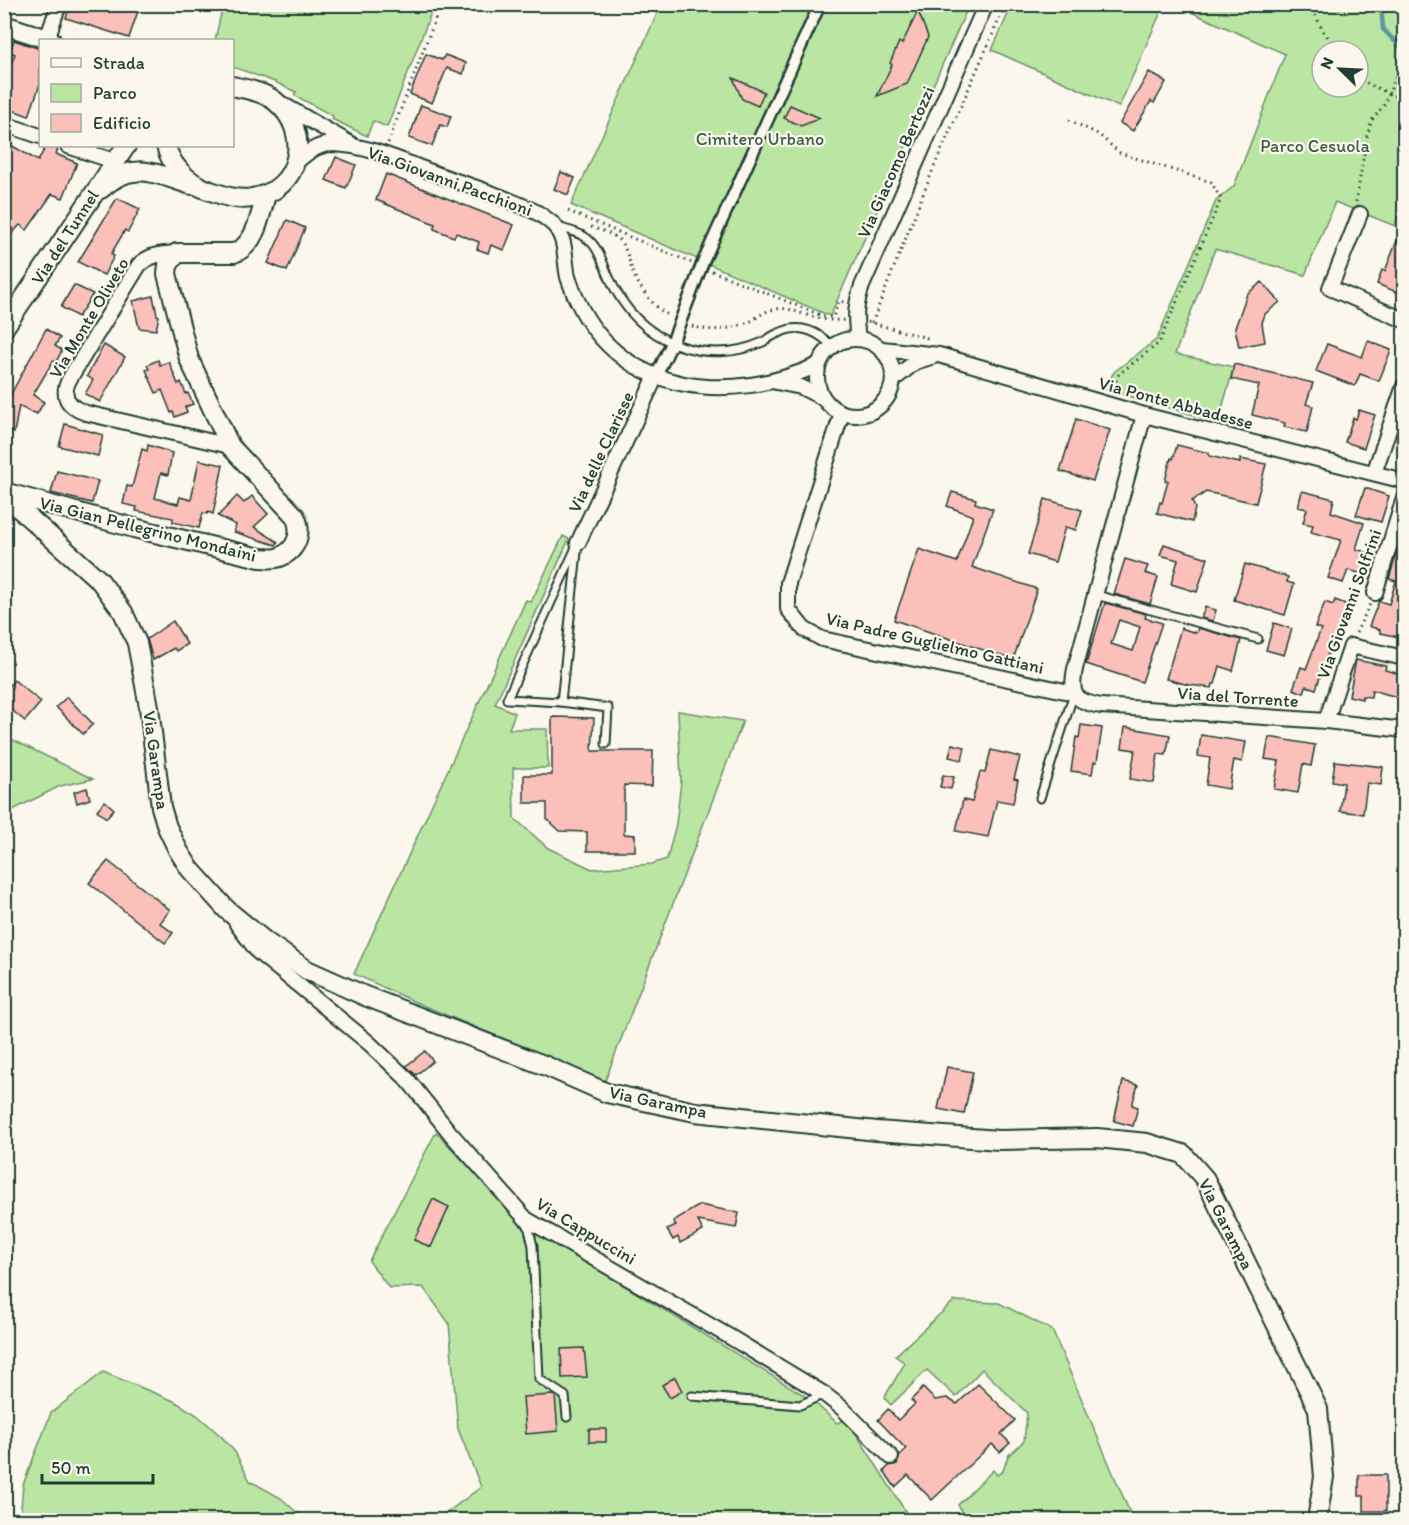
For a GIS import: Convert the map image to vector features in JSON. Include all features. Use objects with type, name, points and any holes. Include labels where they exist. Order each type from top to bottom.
[{"type":"street","points":[[49,39],[59,4]]},
{"type":"street","points":[[656,376],[672,343],[702,264],[820,4]]},
{"type":"street","name":"Via Giacomo Bertozzi","points":[[858,339],[855,304],[868,269],[986,4]]},
{"type":"street","points":[[4,25],[46,39]]},
{"type":"street","points":[[89,201],[112,180],[134,170],[150,172],[227,197],[244,199],[266,195],[283,181],[294,164],[299,145],[294,123],[274,99],[234,87]]},
{"type":"street","name":"Via Giovanni Pacchioni","points":[[274,99],[355,146],[535,211],[556,227]]},
{"type":"street","points":[[4,124],[39,136]]},
{"type":"street","name":"Via Giovanni Pacchioni","points":[[294,164],[322,145],[355,146]]},
{"type":"street","points":[[71,147],[114,161]]},
{"type":"street","name":"Via del Tunnel","points":[[4,328],[125,147]]},
{"type":"street","points":[[167,150],[182,173],[198,187]]},
{"type":"street","points":[[177,253],[234,253],[241,250],[253,234],[266,195]]},
{"type":"street","points":[[1360,214],[1330,288],[1404,320]]},
{"type":"street","points":[[556,227],[564,243],[568,276],[577,301],[589,323],[601,338],[626,361],[656,376],[689,386],[710,388],[774,382],[818,365]]},
{"type":"street","name":"Via Gian Pellegrino Mondaini","points":[[4,494],[260,558],[280,557],[297,542],[298,521],[230,446],[189,358],[167,274],[168,265],[177,253]]},
{"type":"street","name":"Via Monte Oliveto","points":[[177,253],[147,257],[139,265],[70,378],[65,392],[66,400],[74,410],[230,446]]},
{"type":"street","points":[[849,339],[858,339],[867,340],[882,349],[889,358],[893,380],[890,391],[876,409],[865,414],[854,415],[842,413],[831,407],[818,388],[816,376],[818,365],[832,346],[849,339]]},
{"type":"street","name":"Via Ponte Abbadesse","points":[[882,349],[939,354],[1144,415],[1404,482]]},
{"type":"street","points":[[893,380],[915,362],[939,354]]},
{"type":"street","name":"Via delle Clarisse","points":[[579,543],[656,376]]},
{"type":"street","points":[[774,382],[801,387],[823,398]]},
{"type":"street","points":[[1374,473],[1404,386]]},
{"type":"street","name":"Via Padre Guglielmo Gattiani","points":[[842,413],[788,583],[788,609],[804,629],[822,639],[1074,693]]},
{"type":"street","points":[[1074,693],[1075,669],[1144,415]]},
{"type":"street","name":"Via Garampa","points":[[4,494],[100,581],[123,612],[137,643],[149,707],[161,807],[167,827],[190,869],[226,910],[266,942],[307,970],[365,996],[546,1066],[607,1094],[695,1112],[877,1131],[999,1140],[1097,1138],[1147,1143],[1183,1154],[1205,1179],[1318,1409],[1324,1478],[1317,1521]]},
{"type":"street","name":"Via Giovanni Solfrini","points":[[1375,593],[1404,498]]},
{"type":"street","points":[[1351,646],[1404,658]]},
{"type":"street","name":"Via Giovanni Solfrini","points":[[1326,721],[1351,646]]},
{"type":"street","name":"Via del Torrente","points":[[1074,693],[1084,703],[1101,706],[1326,721],[1404,730]]},
{"type":"street","name":"Via Cappuccini","points":[[226,910],[258,952],[369,1043],[407,1079],[451,1134],[526,1219],[826,1392],[891,1456]]},
{"type":"lane","points":[[556,227],[568,230],[592,242],[613,287],[624,304],[646,328],[672,343],[706,352],[723,352],[763,342],[780,332],[801,328],[811,331],[832,346]]},
{"type":"lane","points":[[561,702],[579,543]]},
{"type":"lane","points":[[579,543],[507,699],[561,702],[608,708],[606,744]]},
{"type":"lane","points":[[1096,595],[1258,639]]},
{"type":"lane","points":[[1040,798],[1074,693]]},
{"type":"lane","points":[[526,1219],[533,1246],[539,1379],[565,1396],[567,1417]]},
{"type":"lane","points":[[692,1396],[800,1405],[826,1392]]},
{"type":"path","points":[[385,150],[441,4]]},
{"type":"path","points":[[872,323],[934,167],[1006,4]]},
{"type":"path","points":[[1310,4],[1329,39]]},
{"type":"path","points":[[1360,214],[1355,208],[1366,136],[1372,120],[1384,105],[1404,56]]},
{"type":"path","points":[[1370,85],[1404,100]]},
{"type":"path","points":[[1070,120],[1098,134],[1120,153],[1211,182],[1221,199],[1159,343],[1119,374],[1103,403]]},
{"type":"path","points":[[568,211],[702,264],[825,317],[833,317],[839,301],[855,304]]},
{"type":"path","name":"Via Giovanni Solfrini","points":[[1351,646],[1375,593]]},
{"type":"green space","points":[[223,4],[434,5],[387,127],[373,121],[367,136],[332,119],[333,116],[294,95],[296,92],[234,67],[234,39],[215,39]]},
{"type":"green space","points":[[1012,4],[1164,5],[1119,107],[992,50]]},
{"type":"green space","name":"Cimitero Urbano","points":[[661,5],[969,5],[830,316],[571,205]]},
{"type":"green space","name":"Parco Cesuola","points":[[1175,5],[1404,5],[1404,214],[1398,212],[1395,226],[1335,202],[1305,275],[1215,249],[1175,354],[1234,367],[1218,422],[1104,389],[1114,372],[1157,339],[1216,201],[1234,186],[1285,54]]},
{"type":"green space","points":[[563,536],[569,539],[495,704],[515,713],[509,729],[547,729],[548,768],[513,768],[514,818],[548,848],[592,869],[652,864],[667,859],[676,824],[681,781],[678,711],[743,721],[605,1081],[422,1005],[354,974],[526,600],[531,602]]},
{"type":"green space","points":[[4,736],[93,779],[60,786],[5,814]]},
{"type":"green space","points":[[436,1132],[523,1224],[812,1400],[837,1423],[847,1419],[911,1520],[437,1520],[481,1487],[458,1429],[449,1323],[423,1287],[389,1288],[369,1261]]},
{"type":"green space","points":[[954,1301],[999,1303],[1052,1330],[1133,1520],[966,1520],[958,1505],[993,1470],[997,1475],[1003,1471],[1008,1456],[1024,1441],[1027,1413],[982,1369],[956,1397],[927,1370],[891,1405],[884,1398],[905,1363],[895,1356]]},
{"type":"green space","points":[[103,1372],[174,1401],[197,1415],[235,1452],[250,1481],[281,1498],[305,1520],[20,1520],[23,1485],[51,1413]]},
{"type":"building","points":[[70,4],[117,4],[138,11],[129,38],[66,18]]},
{"type":"building","points":[[918,11],[928,37],[907,84],[877,96],[892,65],[890,63],[899,42],[902,44]]},
{"type":"building","points":[[14,40],[39,49],[39,87],[29,116],[4,107],[4,83],[15,54],[10,52]]},
{"type":"building","points":[[426,54],[442,60],[445,55],[466,63],[463,74],[447,68],[432,103],[410,94]]},
{"type":"building","points":[[1149,72],[1166,82],[1154,103],[1151,101],[1133,131],[1120,123]]},
{"type":"building","points":[[733,78],[764,92],[758,106],[742,99]]},
{"type":"building","points":[[421,105],[451,116],[447,127],[440,125],[432,146],[409,138]]},
{"type":"building","points":[[790,105],[820,118],[801,126],[784,118]]},
{"type":"building","points":[[4,141],[38,161],[45,147],[59,147],[56,154],[77,163],[63,198],[52,194],[27,230],[20,225],[4,242]]},
{"type":"building","points":[[336,157],[356,165],[346,188],[326,180]]},
{"type":"building","points":[[561,172],[575,178],[568,195],[554,189]]},
{"type":"building","points":[[386,174],[514,225],[504,250],[491,245],[488,253],[477,249],[479,242],[456,233],[454,237],[434,229],[435,224],[376,200]]},
{"type":"building","points":[[117,198],[140,209],[128,232],[125,230],[111,254],[114,256],[104,275],[78,262]]},
{"type":"building","points":[[287,220],[305,228],[287,271],[268,263]]},
{"type":"building","points":[[1404,223],[1404,295],[1377,284],[1382,270],[1385,271]]},
{"type":"building","points":[[1262,282],[1280,302],[1265,314],[1262,323],[1265,342],[1239,347],[1235,328],[1247,294]]},
{"type":"building","points":[[74,285],[93,294],[78,317],[61,307]]},
{"type":"building","points":[[153,296],[159,316],[156,330],[139,328],[133,301]]},
{"type":"building","points":[[46,329],[60,338],[55,346],[62,350],[33,395],[44,402],[37,414],[19,406],[14,433],[4,427],[4,407]]},
{"type":"building","points":[[1368,341],[1391,350],[1379,381],[1360,374],[1355,386],[1316,371],[1327,344],[1362,357]]},
{"type":"building","points":[[104,345],[125,357],[100,402],[85,394],[93,380],[87,376]]},
{"type":"building","points":[[158,360],[160,365],[169,362],[178,384],[181,382],[186,394],[188,393],[193,404],[185,407],[187,412],[175,417],[173,412],[171,413],[162,390],[156,393],[146,370],[149,369],[147,365]]},
{"type":"building","points":[[1234,364],[1313,383],[1306,404],[1313,406],[1307,432],[1284,427],[1285,423],[1252,415],[1259,385],[1231,379]]},
{"type":"building","points":[[1359,410],[1375,415],[1364,448],[1345,442],[1353,418],[1356,419]]},
{"type":"building","points":[[1076,419],[1110,430],[1093,481],[1060,471]]},
{"type":"building","points":[[65,424],[103,435],[98,456],[59,446]]},
{"type":"building","points":[[148,445],[172,453],[168,475],[161,473],[155,498],[178,504],[180,497],[191,500],[199,460],[223,465],[213,514],[203,513],[199,528],[173,522],[173,518],[136,511],[137,507],[123,504],[127,486],[132,487],[142,449],[147,451]]},
{"type":"building","points":[[1177,445],[1240,463],[1240,459],[1266,464],[1256,503],[1206,492],[1192,501],[1195,508],[1192,522],[1157,513],[1168,481],[1165,481],[1171,458],[1173,459]]},
{"type":"building","points":[[57,471],[98,481],[92,503],[51,493]]},
{"type":"building","points":[[1365,488],[1389,496],[1381,522],[1356,515]]},
{"type":"building","points":[[1302,491],[1334,499],[1331,512],[1364,523],[1356,549],[1372,554],[1366,575],[1348,570],[1343,583],[1328,578],[1341,540],[1311,532],[1313,525],[1303,523],[1307,509],[1298,507]]},
{"type":"building","points":[[952,492],[976,499],[975,503],[993,509],[972,567],[1037,589],[1013,660],[894,620],[919,549],[957,562],[973,516],[947,506]]},
{"type":"building","points":[[237,496],[244,503],[252,496],[268,514],[254,527],[278,542],[276,545],[234,532],[236,525],[218,516]]},
{"type":"building","points":[[1045,499],[1082,510],[1076,530],[1065,527],[1055,562],[1028,554]]},
{"type":"building","points":[[1403,531],[1404,638],[1380,633],[1380,630],[1369,626],[1379,601],[1389,604],[1396,581],[1389,579]]},
{"type":"building","points":[[1164,544],[1208,558],[1197,592],[1171,584],[1178,560],[1160,555]]},
{"type":"building","points":[[1125,559],[1148,566],[1145,573],[1158,577],[1150,604],[1114,594]]},
{"type":"building","points":[[1245,564],[1288,577],[1287,582],[1294,584],[1285,615],[1234,600]]},
{"type":"building","points":[[1335,600],[1348,605],[1316,689],[1306,686],[1304,693],[1293,689],[1301,667],[1306,669],[1321,629],[1315,627],[1325,602],[1333,605]]},
{"type":"building","points":[[1105,603],[1146,614],[1145,618],[1162,623],[1142,682],[1086,664]],"holes":[[[1119,620],[1140,627],[1133,651],[1111,644]]]},
{"type":"building","points":[[1205,607],[1216,610],[1213,621],[1201,618]]},
{"type":"building","points":[[173,621],[187,644],[176,651],[174,648],[153,660],[147,639]]},
{"type":"building","points":[[1274,623],[1292,629],[1284,655],[1266,650]]},
{"type":"building","points":[[1181,628],[1196,633],[1198,628],[1241,640],[1233,671],[1220,666],[1212,688],[1166,679]]},
{"type":"building","points":[[1356,660],[1386,666],[1385,670],[1404,675],[1404,699],[1372,690],[1371,697],[1362,696],[1362,699],[1349,696]]},
{"type":"building","points":[[14,680],[41,702],[25,721],[4,704],[4,681],[10,685]]},
{"type":"building","points":[[67,697],[93,724],[83,734],[56,707]]},
{"type":"building","points":[[552,717],[594,718],[592,751],[653,751],[652,786],[624,785],[624,834],[635,835],[635,851],[587,851],[587,832],[560,831],[547,819],[547,803],[524,803],[524,775],[552,775]]},
{"type":"building","points":[[1081,725],[1102,728],[1097,762],[1094,762],[1092,774],[1071,771],[1076,737],[1079,738]]},
{"type":"building","points":[[1125,727],[1170,735],[1166,755],[1158,754],[1154,783],[1130,779],[1135,750],[1122,748]]},
{"type":"building","points":[[1201,735],[1246,742],[1242,762],[1234,760],[1229,789],[1206,785],[1210,758],[1198,756]]},
{"type":"building","points":[[1269,737],[1315,745],[1311,766],[1303,764],[1298,793],[1274,789],[1279,761],[1265,759]]},
{"type":"building","points":[[952,744],[965,747],[962,760],[949,757]]},
{"type":"building","points":[[991,750],[1020,757],[1014,779],[1018,780],[1013,803],[997,800],[988,837],[956,831],[963,800],[972,802],[980,772],[985,773]]},
{"type":"building","points":[[1335,761],[1383,767],[1381,785],[1367,783],[1363,814],[1340,811],[1344,783],[1332,781]]},
{"type":"building","points":[[943,775],[954,777],[951,789],[940,787]]},
{"type":"building","points":[[87,788],[90,799],[77,803],[74,792]]},
{"type":"building","points":[[105,801],[114,809],[106,818],[97,810]]},
{"type":"building","points":[[108,861],[170,910],[160,923],[173,933],[165,943],[89,883]]},
{"type":"building","points":[[425,1051],[433,1061],[416,1075],[406,1066]]},
{"type":"building","points":[[947,1067],[973,1072],[964,1114],[938,1109]]},
{"type":"building","points":[[1123,1081],[1138,1085],[1132,1105],[1138,1107],[1133,1126],[1114,1121]]},
{"type":"building","points":[[433,1199],[449,1207],[431,1247],[414,1240]]},
{"type":"building","points":[[700,1205],[739,1213],[736,1228],[698,1221],[703,1231],[680,1243],[678,1237],[673,1240],[667,1230],[676,1226],[673,1221]]},
{"type":"building","points":[[584,1348],[587,1377],[562,1378],[561,1349]]},
{"type":"building","points":[[675,1377],[682,1391],[670,1398],[662,1385]]},
{"type":"building","points":[[978,1384],[1015,1420],[1001,1434],[1010,1443],[1000,1452],[992,1444],[932,1500],[908,1475],[895,1487],[884,1471],[889,1466],[897,1464],[900,1455],[906,1449],[878,1420],[888,1409],[898,1420],[915,1404],[911,1400],[923,1388],[935,1400],[947,1398],[957,1404]]},
{"type":"building","points":[[555,1396],[558,1431],[526,1434],[523,1397]]},
{"type":"building","points":[[589,1429],[606,1429],[606,1442],[589,1442]]},
{"type":"building","points":[[1359,1475],[1386,1475],[1386,1511],[1364,1511],[1364,1496],[1359,1496]]},
{"type":"waterway","points":[[1381,4],[1383,29],[1404,51]]}]
